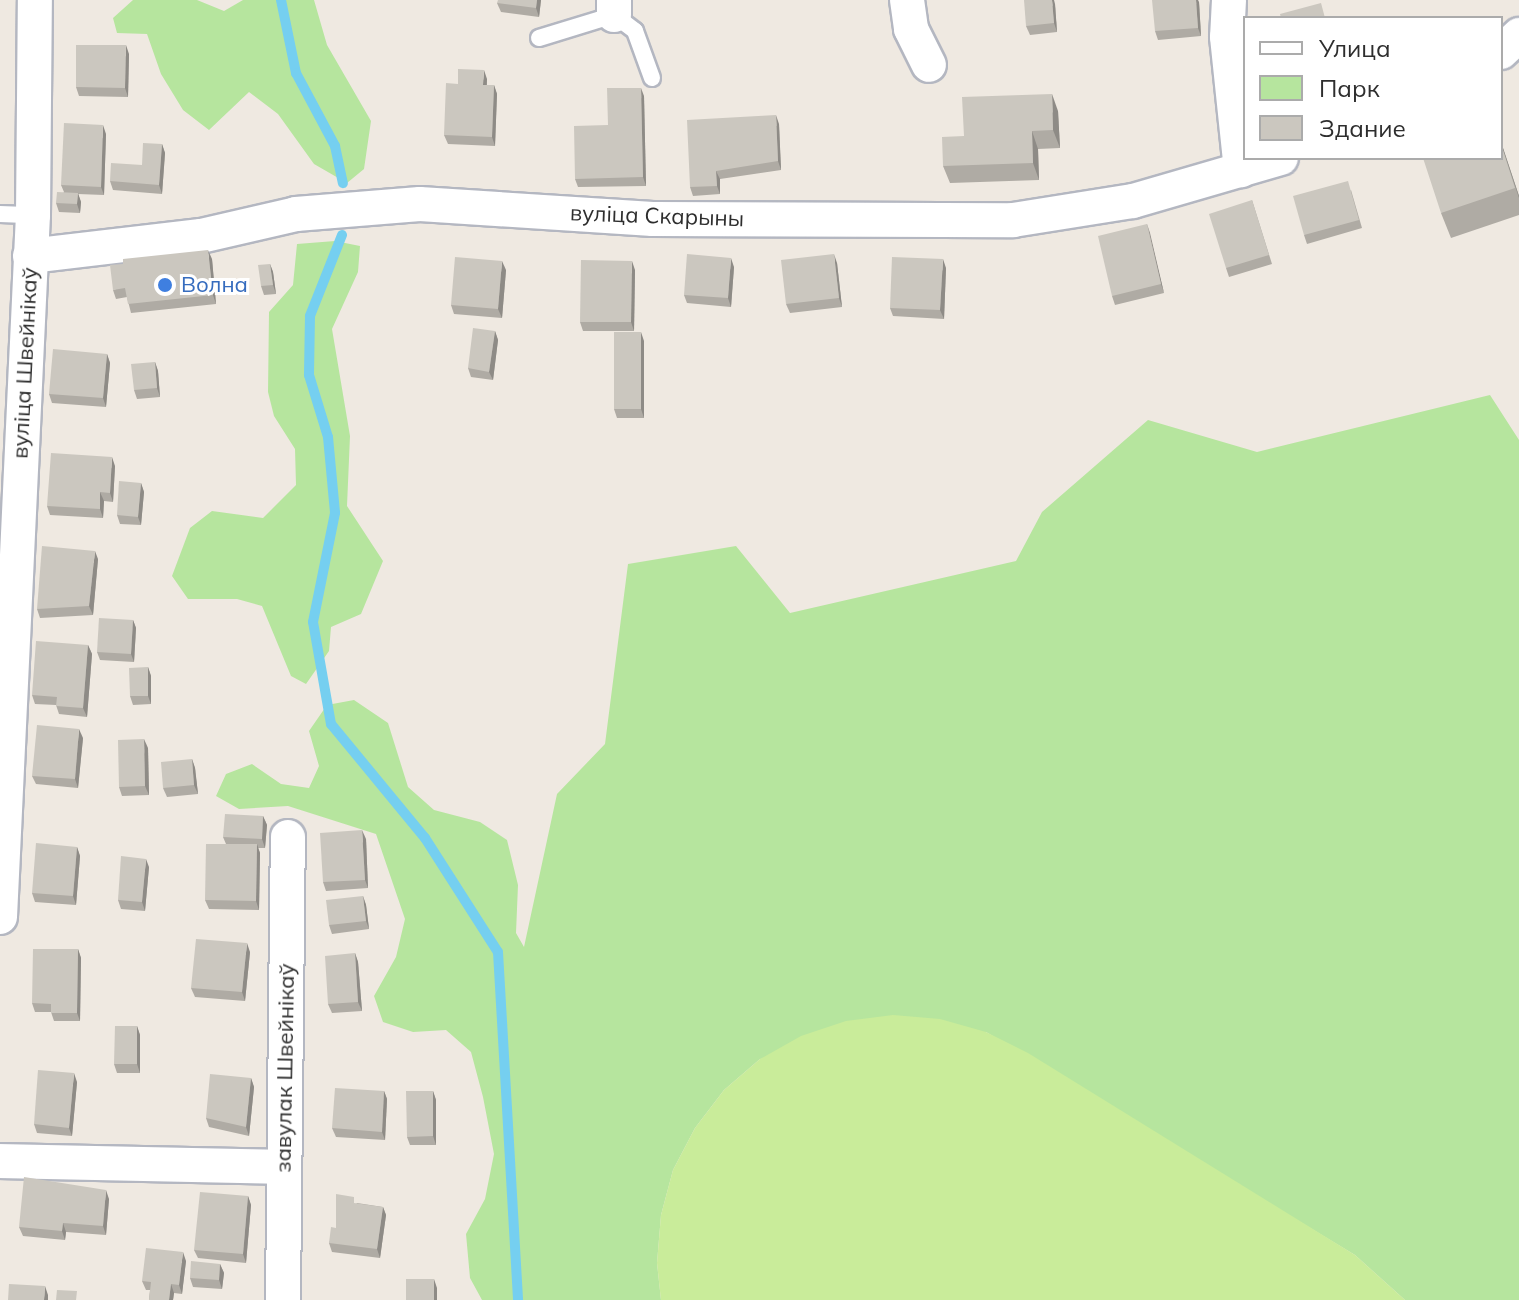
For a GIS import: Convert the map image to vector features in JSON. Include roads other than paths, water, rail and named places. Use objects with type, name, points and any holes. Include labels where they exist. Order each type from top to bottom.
[{"type":"street","name":"вуліца Швейнікаў","points":[[0,917],[30,256],[17,215],[35,0]]},
{"type":"street","points":[[907,0],[911,29],[929,65]]},
{"type":"street","points":[[1229,0],[1227,37],[1241,170]]},
{"type":"street","points":[[1503,50],[1519,35]]},
{"type":"street","name":"вуліца Скарыны","points":[[30,256],[201,236],[296,214],[420,204],[653,219],[1013,220],[1133,201],[1274,160]]},
{"type":"street","name":"завулак Швейнікаў","points":[[283,1300],[288,837]]},
{"type":"street","points":[[0,1161],[284,1167]]},
{"type":"lane","points":[[539,38],[614,7],[635,31],[652,78]]},
{"type":"waterway","points":[[281,0],[296,73],[335,146],[343,183]]},
{"type":"waterway","points":[[342,235],[310,316],[309,375],[328,437],[335,513],[313,622],[331,724],[425,838],[498,952],[518,1300]]},
{"type":"place","name":"Волна","points":[[165,285]]}]
